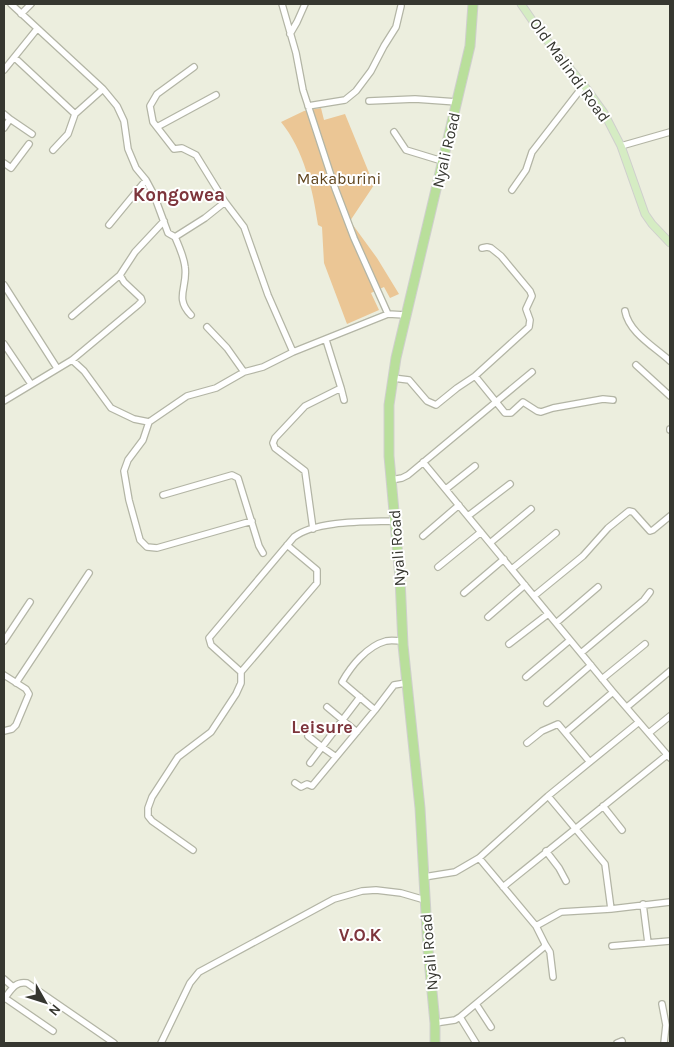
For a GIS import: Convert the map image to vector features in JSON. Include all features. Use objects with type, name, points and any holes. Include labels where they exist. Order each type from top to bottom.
[{"type":"highway","name":"Nyali Road","points":[[466,60],[468,4]]},
{"type":"highway","name":"Nyali Road","points":[[435,1043],[419,794],[406,683],[388,427],[392,378],[405,315],[470,46],[473,4]]},
{"type":"main road","name":"Old Malindi Road","points":[[521,4],[541,33],[584,85],[604,113],[621,146],[645,214],[670,243]]},
{"type":"street","points":[[11,4],[109,95],[120,114],[124,121],[128,149],[136,168],[146,180],[154,195],[168,233],[175,237],[185,268],[185,284],[181,296],[183,306],[191,315]]},
{"type":"street","points":[[21,14],[31,4]]},
{"type":"street","points":[[282,4],[308,106],[343,211],[388,314]]},
{"type":"street","points":[[290,34],[298,22],[305,4]]},
{"type":"street","points":[[308,106],[345,100],[356,91],[371,71],[396,28],[401,6]]},
{"type":"street","points":[[4,70],[37,29]]},
{"type":"street","points":[[14,58],[75,114]]},
{"type":"street","points":[[194,67],[157,94],[150,106],[150,113],[157,128],[174,149],[182,148],[196,155],[225,202],[244,227],[268,295],[292,352]]},
{"type":"street","points":[[512,190],[526,170],[532,152],[584,85]]},
{"type":"street","points":[[53,150],[68,134],[75,114],[103,89]]},
{"type":"street","points":[[157,128],[216,95]]},
{"type":"street","points":[[369,101],[386,102],[415,99],[457,102]]},
{"type":"street","points":[[4,114],[32,134]]},
{"type":"street","points":[[4,128],[10,119]]},
{"type":"street","points":[[394,132],[406,150],[442,161]]},
{"type":"street","points":[[621,146],[670,132]]},
{"type":"street","points":[[4,164],[11,168],[29,144]]},
{"type":"street","points":[[109,226],[146,180]]},
{"type":"street","points":[[175,237],[198,223],[225,202]]},
{"type":"street","points":[[72,316],[120,275],[135,252],[164,221]]},
{"type":"street","points":[[392,378],[409,380],[431,404],[436,405],[475,376],[530,327],[531,323],[526,309],[532,296],[530,291],[495,251],[487,247],[482,248]]},
{"type":"street","points":[[4,401],[72,360],[142,301],[120,275]]},
{"type":"street","points":[[4,285],[57,368]]},
{"type":"street","points":[[625,311],[627,320],[637,332],[670,361]]},
{"type":"street","points":[[252,522],[157,548],[150,548],[144,544],[140,540],[129,500],[124,471],[128,460],[143,440],[149,422],[187,396],[216,388],[244,372],[263,367],[292,352],[388,314],[405,315]]},
{"type":"street","points":[[207,327],[227,348],[244,372]]},
{"type":"street","points":[[326,340],[342,388],[344,400]]},
{"type":"street","points":[[4,346],[31,384]]},
{"type":"street","points":[[72,360],[84,371],[111,408],[134,419],[149,422]]},
{"type":"street","points":[[636,365],[670,396]]},
{"type":"street","points":[[391,480],[408,475],[532,372]]},
{"type":"street","points":[[475,376],[505,413],[511,413],[523,402],[541,412],[602,399],[614,400]]},
{"type":"street","points":[[314,529],[305,471],[274,448],[273,443],[275,438],[305,406],[342,388]]},
{"type":"street","points":[[423,462],[602,679],[669,757],[603,806],[504,886]]},
{"type":"street","points":[[446,489],[475,466]]},
{"type":"street","points":[[163,495],[232,475],[236,476],[263,553]]},
{"type":"street","points":[[468,516],[510,484]]},
{"type":"street","points":[[424,536],[459,505]]},
{"type":"street","points":[[490,543],[531,509]]},
{"type":"street","points":[[534,596],[583,556],[608,528],[629,511],[633,512],[650,531],[670,516]]},
{"type":"street","points":[[241,672],[210,645],[209,638],[287,545],[300,533],[331,525],[395,521]]},
{"type":"street","points":[[438,566],[481,532]]},
{"type":"street","points":[[512,569],[556,533]]},
{"type":"street","points":[[193,850],[152,820],[148,816],[148,808],[178,757],[210,732],[240,688],[241,672],[318,583],[317,570],[287,545]]},
{"type":"street","points":[[464,593],[504,559]]},
{"type":"street","points":[[16,683],[89,573]]},
{"type":"street","points":[[488,617],[525,586]]},
{"type":"street","points":[[556,622],[598,587]]},
{"type":"street","points":[[581,653],[644,600],[650,592]]},
{"type":"street","points":[[4,641],[30,602]]},
{"type":"street","points":[[509,644],[548,614]]},
{"type":"street","points":[[526,677],[570,640]]},
{"type":"street","points":[[375,710],[342,682],[348,671],[369,650],[386,641],[403,641]]},
{"type":"street","points":[[602,679],[645,644]]},
{"type":"street","points":[[547,703],[591,665]]},
{"type":"street","points":[[627,707],[670,671]]},
{"type":"street","points":[[4,675],[29,694],[16,725],[12,729],[4,731]]},
{"type":"street","points":[[295,783],[301,787],[307,784],[312,786],[394,685],[406,683]]},
{"type":"street","points":[[566,732],[613,692]]},
{"type":"street","points":[[310,763],[360,697]]},
{"type":"street","points":[[327,707],[357,732]]},
{"type":"street","points":[[649,733],[670,716]]},
{"type":"street","points":[[424,877],[455,872],[479,858],[589,761],[639,722]]},
{"type":"street","points":[[527,743],[542,731],[558,724],[589,761]]},
{"type":"street","points":[[308,736],[336,757]]},
{"type":"street","points":[[548,796],[605,864],[611,909]]},
{"type":"street","points":[[603,806],[622,830]]},
{"type":"street","points":[[546,851],[566,881]]},
{"type":"street","points":[[479,858],[536,926],[550,952],[554,978]]},
{"type":"street","points":[[161,1043],[190,983],[199,972],[317,908],[334,899],[362,891],[376,890],[401,893],[425,900]]},
{"type":"street","points":[[536,926],[561,912],[611,909],[670,902]]},
{"type":"street","points":[[643,904],[648,943]]},
{"type":"street","points":[[612,946],[670,941]]},
{"type":"street","points":[[435,1023],[455,1020],[544,947],[545,944]]},
{"type":"street","points":[[4,980],[13,987]]},
{"type":"street","points":[[53,1031],[4,998],[13,987],[20,982],[34,987],[114,1043]]},
{"type":"street","points":[[476,1004],[491,1027]]},
{"type":"street","points":[[662,1004],[666,1025],[664,1043]]},
{"type":"street","points":[[460,1016],[476,1043]]},
{"type":"green space","name":"Makaburini","points":[[321,108],[324,120],[345,114],[374,185],[350,221],[377,258],[399,294],[390,298],[384,287],[371,293],[379,310],[347,324],[324,263],[322,227],[318,225],[306,171],[296,145],[281,122],[304,111]]},
{"type":"district","name":"Kongowea","points":[[179,195]]},
{"type":"district","name":"Leisure","points":[[322,727]]},
{"type":"district","name":"V.O.K","points":[[360,935]]}]
